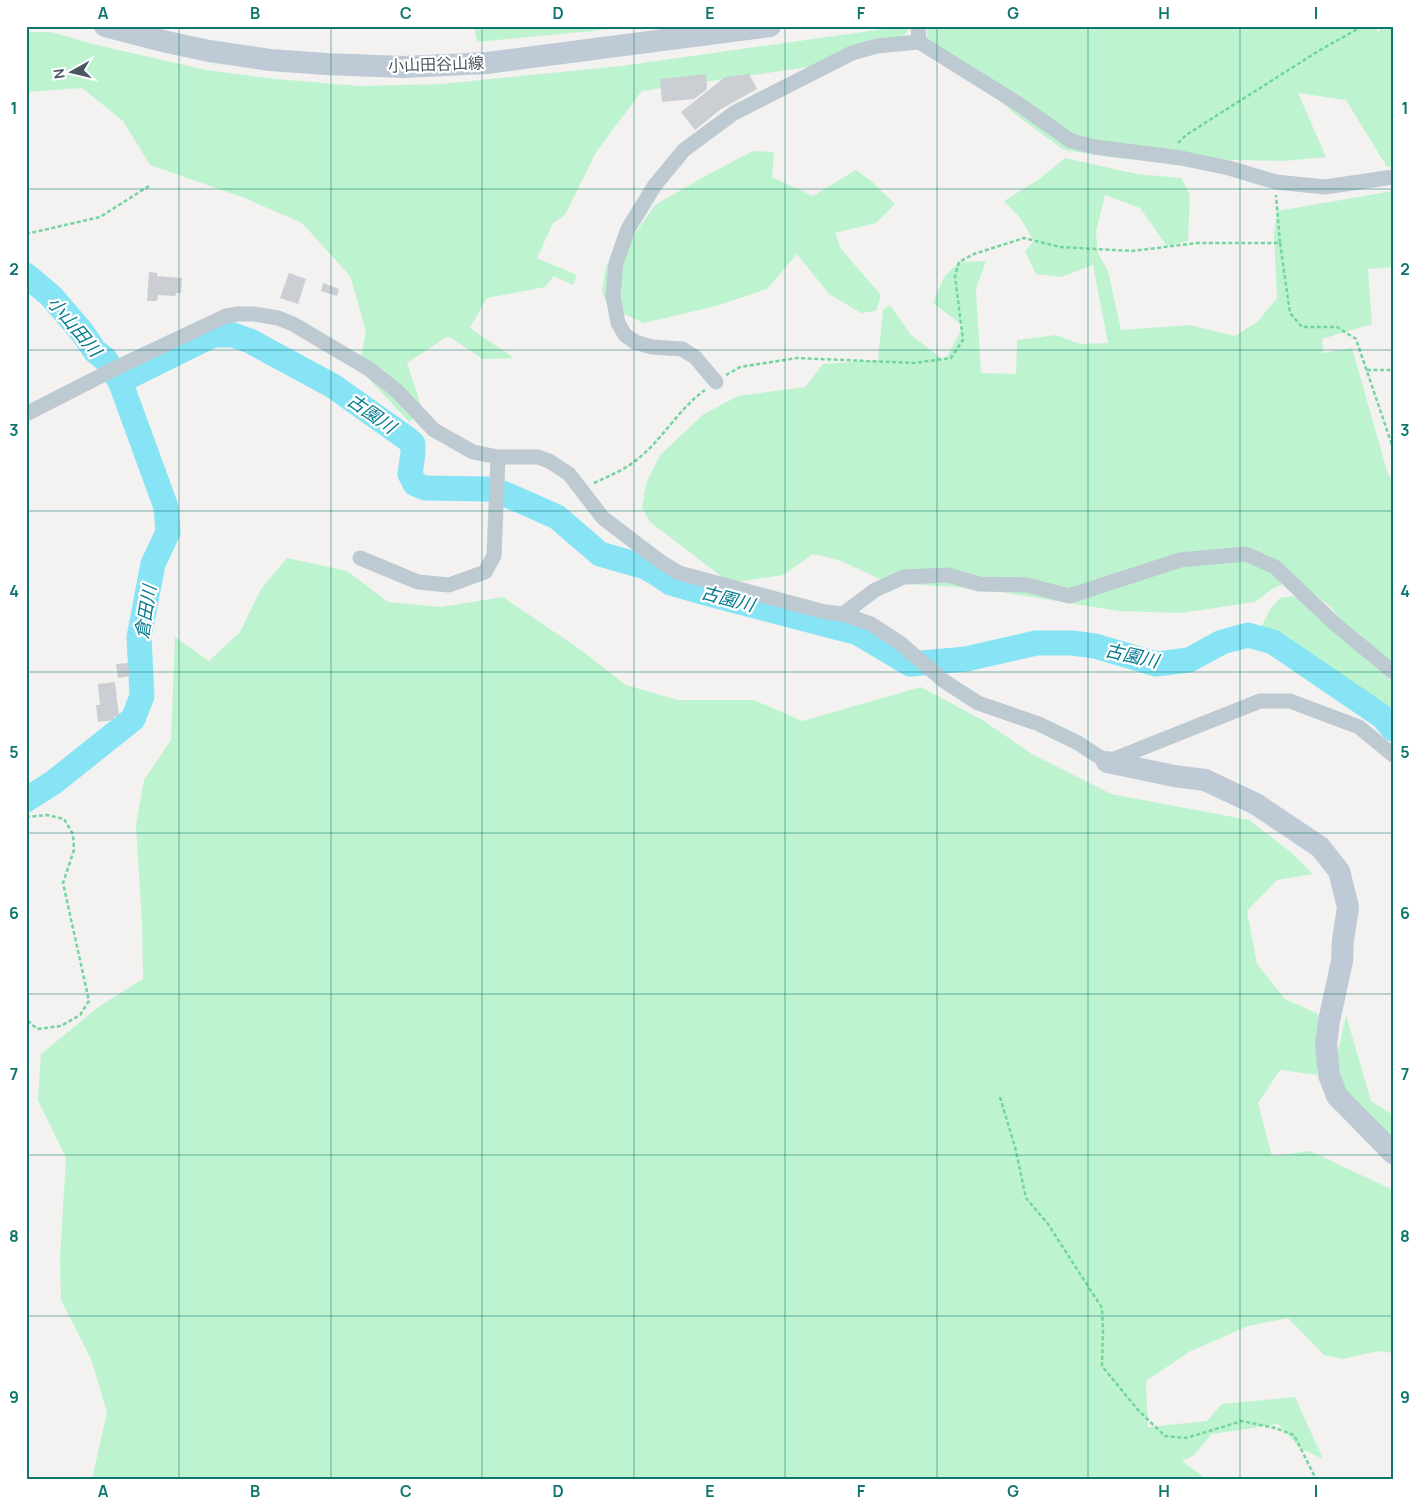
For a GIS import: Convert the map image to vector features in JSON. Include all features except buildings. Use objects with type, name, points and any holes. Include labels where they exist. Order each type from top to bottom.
[{"type":"main road","name":"小山田谷山線","points":[[105,26],[209,51],[270,60],[404,67],[487,63],[770,26]]},
{"type":"main road","points":[[1107,762],[1174,776],[1205,780],[1256,804],[1320,847],[1339,871],[1348,907],[1342,960],[1326,1044],[1328,1075],[1337,1096],[1393,1154]]},
{"type":"street","points":[[716,382],[695,357],[682,349],[652,348],[635,342],[625,335],[618,323],[613,296],[616,263],[628,229],[655,185],[684,150],[734,113],[852,53],[918,34],[1071,142],[1181,158],[1229,168],[1276,182],[1325,187],[1393,177]]},
{"type":"street","points":[[26,414],[124,364],[226,316],[254,314],[278,318],[293,324],[369,369],[397,391],[434,430],[473,452],[498,457],[538,456],[570,474],[603,518],[664,564],[679,572],[825,612],[843,614],[871,624],[900,643],[944,681],[978,703],[1039,724],[1078,743],[1107,762],[1260,700],[1290,701],[1360,727],[1393,755]]},
{"type":"street","points":[[360,558],[418,582],[449,585],[485,572],[494,556],[498,457]]},
{"type":"street","points":[[843,614],[875,590],[904,577],[948,575],[979,584],[1027,585],[1069,596],[1180,560],[1246,554],[1276,566],[1335,624],[1393,672]]},
{"type":"path","points":[[1166,156],[1186,135],[1320,50],[1363,26]]},
{"type":"path","points":[[1276,182],[1280,243],[1290,313],[1302,327],[1336,327],[1356,339],[1393,448]]},
{"type":"path","points":[[26,234],[100,217],[149,186]]},
{"type":"path","points":[[582,490],[635,462],[694,398],[740,367],[797,358],[914,363],[951,358],[963,340],[955,276],[959,262],[974,254],[1024,238],[1060,247],[1132,251],[1197,243],[1280,243]]},
{"type":"path","points":[[1367,370],[1393,370]]},
{"type":"path","points":[[26,817],[47,815],[64,819],[73,834],[74,850],[63,883],[89,1000],[80,1015],[61,1026],[37,1029],[26,1019]]},
{"type":"path","points":[[1000,1097],[1015,1147],[1026,1198],[1048,1224],[1102,1308],[1102,1366],[1138,1410],[1165,1436],[1186,1438],[1242,1422],[1274,1428],[1294,1435],[1316,1479]]},
{"type":"green space","points":[[474,26],[629,26],[477,42]]},
{"type":"green space","points":[[911,26],[905,35],[862,49],[836,63],[642,91],[596,152],[565,215],[553,223],[537,258],[577,275],[573,285],[554,276],[545,287],[487,298],[470,328],[514,358],[483,359],[448,336],[407,363],[423,411],[409,422],[359,368],[366,331],[350,276],[302,223],[242,197],[150,165],[123,121],[82,88],[26,92],[26,32],[51,32],[93,44],[206,70],[276,79],[360,86],[441,84],[621,66]]},
{"type":"green space","points":[[927,26],[1374,26],[1378,32],[1384,26],[1393,26],[1393,166],[1387,167],[1346,100],[1298,93],[1326,157],[1284,161],[1231,160],[1193,165],[1117,158],[1064,150],[1020,118],[927,38]]},
{"type":"green space","points":[[753,151],[774,152],[772,177],[813,196],[856,170],[870,180],[895,204],[876,223],[835,233],[841,249],[881,295],[876,311],[861,313],[829,294],[797,254],[767,289],[716,306],[644,323],[608,307],[602,291],[606,266],[627,245],[655,205]]},
{"type":"green space","points":[[1065,158],[1137,174],[1181,178],[1190,195],[1188,241],[1167,246],[1140,208],[1105,195],[1096,232],[1098,253],[1108,271],[1121,330],[1189,325],[1235,336],[1258,321],[1277,298],[1274,234],[1277,211],[1393,191],[1393,267],[1368,269],[1372,324],[1322,339],[1323,353],[1352,348],[1387,471],[1393,483],[1393,666],[1359,644],[1331,607],[1295,579],[1272,589],[1255,602],[1181,613],[1119,611],[1000,592],[888,583],[839,560],[813,554],[783,575],[730,583],[650,522],[642,508],[646,484],[660,455],[704,414],[738,396],[805,387],[823,364],[878,360],[883,310],[890,305],[911,335],[945,361],[963,326],[933,303],[944,277],[959,262],[986,261],[976,289],[981,373],[1016,374],[1017,340],[1056,335],[1080,344],[1108,343],[1093,265],[1061,277],[1036,274],[1025,251],[1034,241],[1021,219],[1004,201],[1038,180]]},
{"type":"green space","points":[[287,558],[347,571],[388,602],[441,607],[503,597],[578,648],[626,685],[678,700],[754,700],[802,721],[921,687],[984,721],[1032,754],[1111,794],[1249,820],[1292,853],[1313,874],[1277,880],[1247,911],[1257,964],[1285,999],[1318,1014],[1317,1075],[1280,1070],[1258,1103],[1272,1156],[1310,1151],[1393,1190],[1393,1353],[1378,1351],[1343,1359],[1324,1355],[1288,1318],[1248,1326],[1189,1352],[1146,1381],[1148,1427],[1207,1421],[1222,1404],[1295,1397],[1323,1459],[1300,1448],[1278,1424],[1212,1434],[1194,1455],[1182,1461],[1206,1479],[92,1479],[107,1412],[91,1359],[61,1300],[60,1258],[66,1158],[38,1100],[41,1054],[101,1005],[143,979],[142,923],[136,825],[144,780],[171,740],[175,637],[209,661],[240,632],[261,589]]},
{"type":"green space","points":[[1300,595],[1335,632],[1393,682],[1393,735],[1290,638],[1274,630],[1259,631],[1271,608],[1280,598]]},
{"type":"green space","points":[[1346,1015],[1371,1101],[1393,1115],[1393,1162],[1342,1088],[1337,1056]]},
{"type":"waterway","name":"倉田川","points":[[26,275],[51,296],[82,332],[95,351],[105,359],[120,381],[166,507],[168,532],[153,564],[139,637],[142,696],[133,719],[54,782],[26,800]]},
{"type":"waterway","name":"古園川","points":[[120,381],[213,335],[233,335],[250,341],[333,386],[409,440],[413,444],[410,474],[415,484],[425,488],[488,489],[505,494],[557,517],[600,554],[645,567],[671,583],[858,633],[910,664],[966,659],[1036,643],[1072,643],[1095,646],[1156,664],[1189,660],[1222,642],[1248,635],[1273,642],[1383,717],[1393,729]]},
{"type":"water label","name":"小山田川","points":[[75,326]]}]
